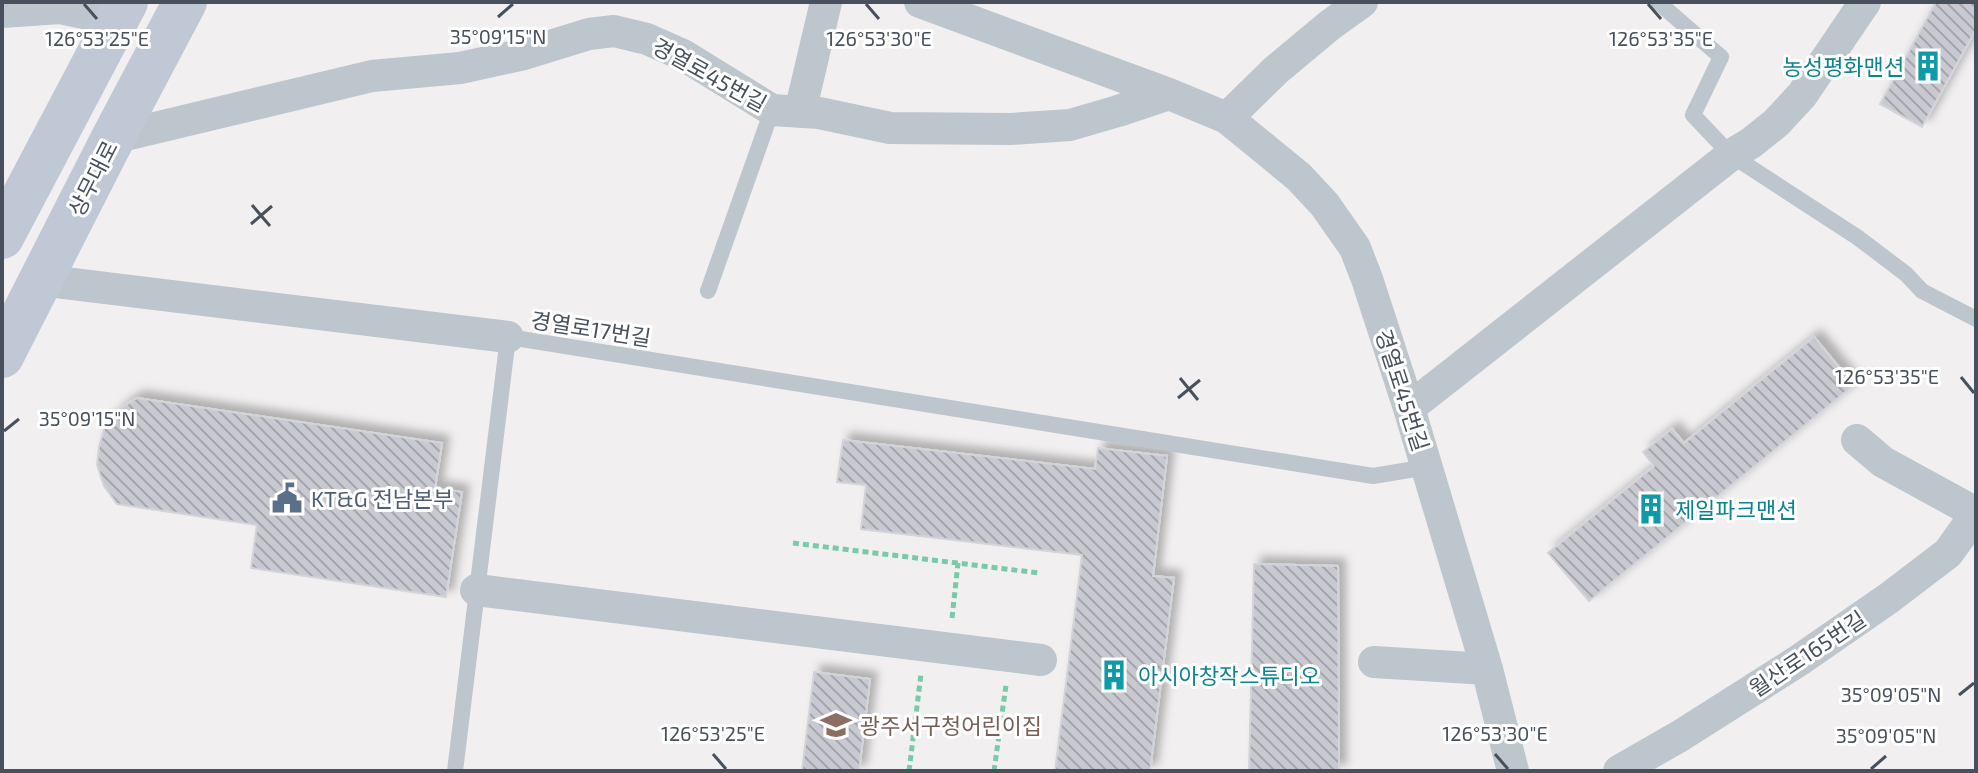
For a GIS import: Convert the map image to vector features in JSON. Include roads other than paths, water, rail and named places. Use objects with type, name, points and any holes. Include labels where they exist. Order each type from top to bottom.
[{"type":"street","name":"상무대로","points":[[2,356],[185,2]]},
{"type":"street","points":[[786,111],[826,2]]},
{"type":"street","points":[[1227,118],[1276,70],[1362,2]]},
{"type":"street","points":[[1409,408],[1776,123],[1802,95],[1865,2]]},
{"type":"street","name":"경열로45번길","points":[[940,6],[1227,118],[1299,177],[1325,205],[1355,248],[1367,279],[1487,669],[1513,771]]},
{"type":"street","points":[[2,12],[60,8],[122,11],[5,223]]},
{"type":"street","name":"경열로45번길","points":[[113,138],[372,76],[460,68],[524,54],[589,34],[614,31],[647,39],[683,55],[786,111],[819,113],[890,128],[1011,129],[1070,125],[1169,94]]},
{"type":"street","points":[[40,280],[508,337]]},
{"type":"street","points":[[1857,440],[1883,462],[1976,513]]},
{"type":"street","name":"월산로165번길","points":[[1619,771],[1798,661],[1889,598],[1948,553],[1976,513]]},
{"type":"street","points":[[476,590],[1026,658]]},
{"type":"street","points":[[1374,662],[1487,669]]},
{"type":"lane","points":[[1658,2],[1721,57],[1693,115],[1731,155],[1857,237],[1906,274],[1922,291],[1976,319]]},
{"type":"lane","points":[[708,291],[786,111]]},
{"type":"lane","name":"경열로17번길","points":[[455,771],[508,337],[1373,476],[1427,467]]},
{"type":"place","name":"농성평화맨션","points":[[1928,66]]},
{"type":"place","name":"KT&G 전남본부","points":[[287,498]]},
{"type":"place","name":"제일파크맨션","points":[[1651,509]]},
{"type":"place","name":"아시아창작스튜디오","points":[[1114,675]]},
{"type":"place","name":"광주서구청어린이집","points":[[836,725]]}]
